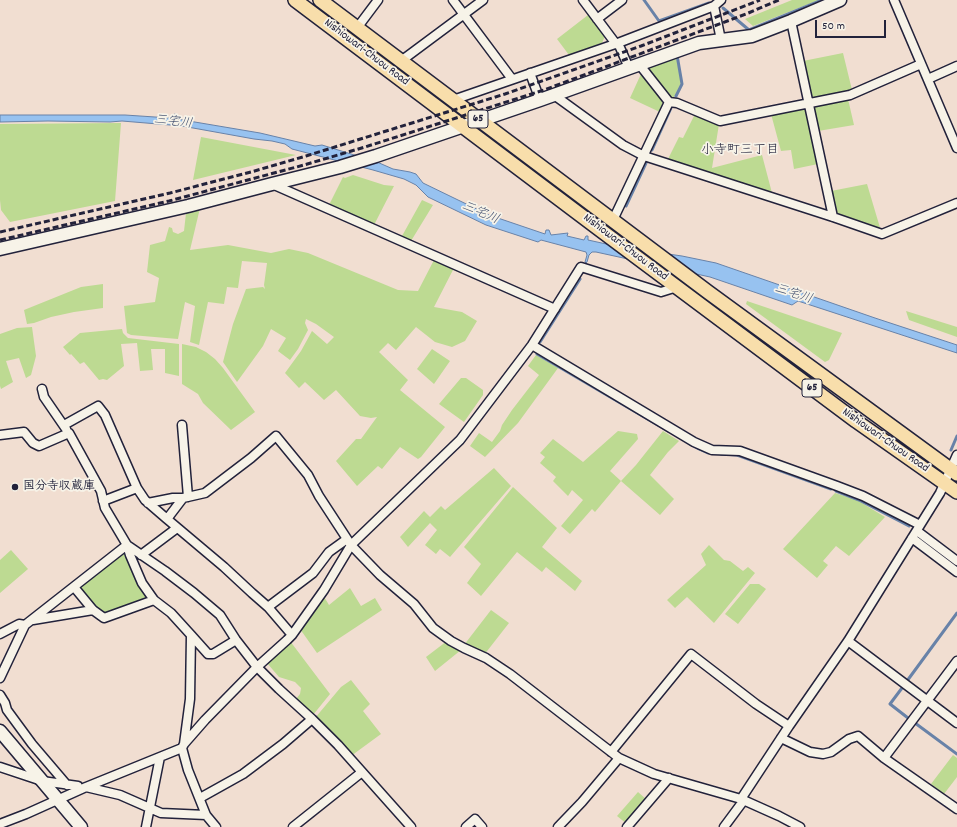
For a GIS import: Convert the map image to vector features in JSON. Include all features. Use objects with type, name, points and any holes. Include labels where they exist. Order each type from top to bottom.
[{"type":"main road","name":"Nishiowari-Chuou Road","points":[[295,0],[673,284],[856,420],[957,492]]},
{"type":"main road","name":"Nishiowari-Chuou Road","points":[[320,0],[708,292],[954,471]]},
{"type":"street","points":[[357,28],[378,0]]},
{"type":"street","points":[[452,0],[512,79]]},
{"type":"street","points":[[401,61],[482,0]]},
{"type":"street","points":[[583,0],[634,66],[669,102],[677,103],[720,121],[850,95],[921,64]]},
{"type":"street","points":[[597,19],[622,0]]},
{"type":"street","points":[[0,249],[180,208],[340,167],[540,100],[699,43],[752,36],[840,0]]},
{"type":"street","points":[[894,0],[957,148]]},
{"type":"street","points":[[453,100],[617,43],[717,2],[721,40]]},
{"type":"street","points":[[791,21],[833,217]]},
{"type":"street","points":[[928,79],[957,66]]},
{"type":"street","points":[[530,73],[540,100]]},
{"type":"street","points":[[554,95],[623,145],[644,156],[882,234],[957,203]]},
{"type":"street","points":[[613,220],[669,102]]},
{"type":"street","points":[[272,184],[555,309]]},
{"type":"street","points":[[268,607],[313,573],[329,552],[349,542],[460,440],[532,345],[581,267],[661,292],[673,284]]},
{"type":"street","points":[[532,345],[694,442],[712,450],[740,452],[863,496],[957,561]]},
{"type":"street","points":[[42,389],[44,396],[69,433],[101,491],[106,508],[127,545],[142,583],[154,600],[171,614],[208,654],[213,654],[236,640]]},
{"type":"street","points":[[64,425],[98,406],[106,415],[137,488],[145,500],[224,567],[268,607],[292,634]]},
{"type":"street","points":[[167,519],[185,498],[182,424]]},
{"type":"street","points":[[0,436],[24,432],[33,443],[39,446],[69,433]]},
{"type":"street","points":[[148,503],[173,498],[185,498],[205,493],[251,458],[276,436],[308,475],[319,496],[349,542],[376,571],[414,604],[433,628],[464,648],[486,658],[510,674],[620,758],[654,774],[742,799],[800,827]]},
{"type":"street","points":[[724,827],[789,726],[848,641],[945,483],[954,471],[957,455]]},
{"type":"street","points":[[103,500],[137,488]]},
{"type":"street","points":[[141,554],[177,528]]},
{"type":"street","points":[[916,532],[957,572]]},
{"type":"street","points":[[0,824],[183,746],[205,720],[292,634],[324,590],[349,542]]},
{"type":"street","points":[[127,545],[194,593],[220,615],[236,640],[257,667],[338,745],[411,827]]},
{"type":"street","points":[[0,678],[28,623],[127,545]]},
{"type":"street","points":[[74,588],[93,610],[104,618],[154,600]]},
{"type":"street","points":[[0,634],[19,624],[93,610]]},
{"type":"street","points":[[191,635],[190,699],[183,746],[188,770],[206,816],[216,827]]},
{"type":"street","points":[[848,641],[957,723]]},
{"type":"street","points":[[612,752],[690,654],[756,704],[789,726]]},
{"type":"street","points":[[884,758],[957,661]]},
{"type":"street","points":[[0,695],[7,710],[32,744],[67,785]]},
{"type":"street","points":[[200,798],[243,774],[283,744],[312,719]]},
{"type":"street","points":[[0,731],[81,827]]},
{"type":"street","points":[[781,738],[810,752],[823,754],[831,752],[849,739],[858,736],[884,758],[957,809]]},
{"type":"street","points":[[146,827],[160,757]]},
{"type":"street","points":[[558,827],[620,758]]},
{"type":"street","points":[[0,767],[42,781],[78,786],[120,795],[162,813],[206,816]]},
{"type":"street","points":[[293,827],[362,772]]},
{"type":"street","points":[[627,827],[670,778]]},
{"type":"street","points":[[466,827],[475,819],[482,827]]},
{"type":"green space","points":[[792,0],[819,0],[753,26],[745,19]]},
{"type":"green space","points":[[588,15],[605,36],[602,43],[569,55],[557,39]]},
{"type":"green space","points":[[843,53],[852,90],[815,98],[810,94],[803,61]]},
{"type":"green space","points":[[676,55],[681,83],[673,99],[649,73],[647,67]]},
{"type":"green space","points":[[641,74],[662,97],[662,113],[630,98]]},
{"type":"green space","points":[[848,99],[854,125],[818,131],[814,108],[817,104]]},
{"type":"green space","points":[[803,107],[807,110],[818,164],[794,169],[791,150],[781,151],[771,114]]},
{"type":"green space","points":[[695,114],[719,124],[712,168],[762,155],[772,193],[668,159],[679,137],[683,138]]},
{"type":"green space","points":[[121,123],[115,201],[10,222],[1,210],[0,124]]},
{"type":"green space","points":[[201,137],[296,155],[193,180]]},
{"type":"green space","points":[[353,175],[384,185],[394,186],[374,225],[329,205],[343,177],[345,178]]},
{"type":"green space","points":[[867,184],[881,231],[839,216],[834,209],[831,191]]},
{"type":"green space","points":[[422,200],[433,205],[411,241],[402,236]]},
{"type":"green space","points":[[200,208],[190,250],[228,245],[271,253],[289,249],[308,253],[398,290],[418,291],[434,260],[454,268],[434,307],[462,312],[477,321],[465,341],[452,347],[435,342],[416,327],[396,350],[388,343],[379,352],[408,380],[400,390],[445,427],[421,457],[418,459],[400,447],[382,469],[378,466],[357,486],[336,461],[356,439],[361,439],[377,417],[371,418],[360,416],[336,390],[324,400],[305,382],[299,388],[285,373],[301,351],[312,331],[327,344],[334,337],[316,324],[306,319],[305,323],[308,330],[298,349],[290,360],[278,351],[286,338],[271,329],[263,346],[237,382],[223,362],[233,324],[246,289],[263,287],[265,289],[264,285],[267,263],[242,261],[238,288],[227,287],[224,304],[208,302],[199,345],[190,342],[195,306],[185,302],[178,339],[131,335],[127,333],[124,306],[155,302],[159,278],[147,272],[150,245],[165,241],[169,227],[172,228],[173,232],[178,234],[184,231],[186,213]]},
{"type":"green space","points":[[103,284],[103,308],[74,312],[27,324],[24,310],[81,287]]},
{"type":"green space","points":[[747,301],[842,333],[829,360],[825,362],[746,304]]},
{"type":"green space","points":[[906,311],[957,327],[957,337],[909,320]]},
{"type":"green space","points":[[32,327],[36,356],[31,375],[26,378],[19,358],[6,361],[13,382],[1,389],[0,334],[17,328]]},
{"type":"green space","points":[[122,329],[123,333],[128,338],[179,344],[179,376],[165,373],[165,349],[151,349],[153,370],[140,371],[137,343],[121,344],[124,366],[107,380],[99,380],[84,362],[80,364],[63,347],[80,333]]},
{"type":"green space","points":[[182,344],[196,347],[215,359],[255,412],[231,430],[203,403],[198,394],[182,384]]},
{"type":"green space","points":[[432,349],[450,361],[434,384],[417,369]]},
{"type":"green space","points":[[536,355],[558,368],[518,423],[485,457],[470,446],[479,433],[492,442],[500,431],[502,425],[512,410],[539,375],[528,366]]},
{"type":"green space","points":[[461,378],[466,378],[483,390],[483,395],[464,422],[439,404]]},
{"type":"green space","points":[[618,431],[637,434],[638,439],[610,471],[621,481],[595,512],[592,509],[570,534],[561,526],[583,500],[572,490],[568,496],[553,481],[556,477],[540,463],[545,457],[540,453],[553,439],[583,462]]},
{"type":"green space","points":[[663,431],[679,441],[668,452],[650,475],[674,499],[660,515],[621,481]]},
{"type":"green space","points":[[494,468],[511,486],[450,557],[440,549],[436,554],[425,545],[437,530],[430,523],[408,547],[400,537],[424,511],[430,517],[441,506],[445,510]]},
{"type":"green space","points":[[513,487],[557,528],[542,547],[582,581],[575,591],[546,567],[542,572],[517,552],[481,596],[467,583],[481,564],[464,547]]},
{"type":"green space","points":[[835,493],[857,500],[885,517],[849,556],[836,546],[823,561],[828,565],[817,578],[783,549]]},
{"type":"green space","points":[[709,545],[724,560],[730,561],[743,571],[748,567],[755,573],[714,623],[687,597],[675,608],[667,600],[706,565],[701,554]]},
{"type":"green space","points":[[11,550],[28,569],[0,593],[0,560]]},
{"type":"green space","points":[[124,554],[128,557],[149,598],[108,614],[102,613],[79,587],[119,556]]},
{"type":"green space","points":[[750,584],[759,584],[766,589],[738,624],[725,614]]},
{"type":"green space","points":[[350,588],[361,606],[375,598],[382,610],[317,653],[300,629],[323,595],[329,605]]},
{"type":"green space","points":[[491,610],[509,623],[484,655],[464,645]]},
{"type":"green space","points":[[290,641],[330,694],[313,715],[296,699],[300,694],[301,688],[295,682],[279,677],[267,663]]},
{"type":"green space","points":[[447,641],[461,650],[435,671],[426,657]]},
{"type":"green space","points":[[351,680],[370,704],[363,711],[381,734],[351,756],[315,718],[341,687]]},
{"type":"green space","points":[[953,755],[957,758],[957,777],[944,794],[931,784]]},
{"type":"green space","points":[[638,792],[647,800],[627,824],[617,816]]},
{"type":"water","name":"三宅川","points":[[175,114],[177,119],[260,133],[315,146],[322,145],[377,162],[393,169],[410,172],[416,174],[423,183],[489,215],[545,234],[546,230],[549,230],[551,235],[568,233],[567,236],[584,240],[586,236],[588,236],[588,240],[620,247],[682,256],[716,263],[957,345],[957,353],[798,301],[792,305],[710,277],[596,252],[592,252],[589,255],[586,263],[586,252],[541,240],[538,242],[486,225],[428,197],[416,185],[404,179],[292,149],[285,144],[182,126],[122,121],[0,122],[0,115],[125,115],[170,118]]},
{"type":"waterway","points":[[644,0],[659,21],[709,3]]},
{"type":"waterway","points":[[723,8],[749,30],[822,0]]},
{"type":"waterway","points":[[676,96],[682,84],[677,55],[679,55]]},
{"type":"waterway","points":[[652,150],[671,108]]},
{"type":"waterway","points":[[626,206],[646,163]]},
{"type":"waterway","points":[[540,342],[580,279]]},
{"type":"waterway","points":[[537,354],[668,431]]},
{"type":"waterway","points":[[951,450],[957,436]]},
{"type":"waterway","points":[[690,444],[708,453]]},
{"type":"waterway","points":[[721,454],[737,455],[831,489]]},
{"type":"waterway","points":[[836,491],[859,500],[909,526]]},
{"type":"waterway","points":[[907,681],[957,613]]},
{"type":"waterway","points":[[902,688],[890,704],[908,718]]},
{"type":"waterway","points":[[915,723],[957,754]]},
{"type":"railway","points":[[0,232],[170,193],[306,156],[505,94],[641,46],[760,0]]},
{"type":"railway","points":[[0,240],[169,201],[365,147],[544,90],[746,14],[779,0]]},
{"type":"place","name":"国分寺収蔵庫","points":[[15,487]]},
{"type":"district","name":"小寺町三丁目","points":[[740,151]]}]
